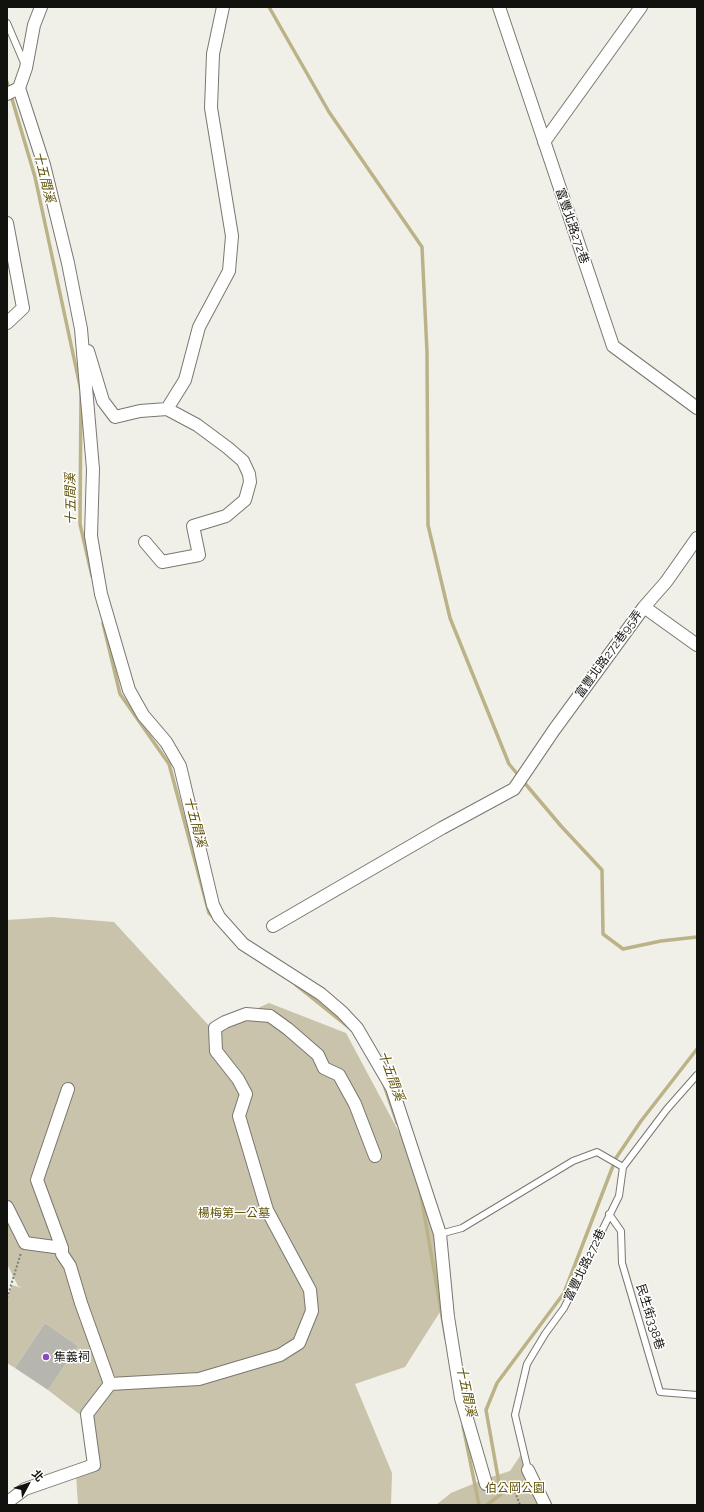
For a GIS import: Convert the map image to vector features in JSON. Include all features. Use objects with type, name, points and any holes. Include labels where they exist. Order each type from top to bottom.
[{"type":"street","points":[[41,7],[34,25],[26,68],[19,88],[44,165],[68,263],[81,329],[93,469],[91,536],[101,594],[129,690],[143,715],[166,742],[180,766],[213,904],[219,917],[243,944],[321,994],[342,1012],[357,1028],[392,1088],[440,1234],[448,1317],[461,1398],[486,1484]]},
{"type":"street","points":[[167,409],[185,380],[199,327],[229,271],[232,236],[211,108],[213,54],[223,7]]},
{"type":"street","name":"富豐北路272巷","points":[[499,7],[613,346],[697,408]]},
{"type":"street","points":[[544,142],[641,7]]},
{"type":"street","points":[[7,94],[19,88]]},
{"type":"street","points":[[7,223],[23,308],[7,324]]},
{"type":"street","points":[[81,329],[104,401],[115,417],[140,411],[167,409],[198,425],[240,458],[247,467],[250,482],[245,500],[226,516],[193,526],[199,555],[162,562],[145,542]]},
{"type":"street","name":"富豐北路272巷95弄","points":[[273,926],[442,828],[514,789],[554,730],[644,607],[666,582],[697,538]]},
{"type":"street","points":[[644,607],[697,645]]},
{"type":"street","points":[[9,1505],[9,1501],[25,1489],[94,1465],[87,1414],[110,1384],[199,1379],[280,1355],[299,1343],[312,1310],[310,1290],[267,1210],[239,1116],[246,1094],[238,1079],[216,1051],[216,1028],[225,1022],[246,1014],[270,1016],[288,1029],[318,1055],[324,1068],[339,1075],[355,1104],[375,1156]]},
{"type":"street","points":[[68,1089],[37,1180],[62,1248],[62,1254],[70,1266],[81,1303],[110,1384]]},
{"type":"street","points":[[7,1206],[25,1243],[62,1248]]},
{"type":"street","points":[[528,1470],[545,1505]]},
{"type":"lane","points":[[7,23],[26,68]]},
{"type":"lane","name":"富豐北路272巷","points":[[528,1470],[515,1416],[527,1364],[545,1334],[564,1308],[618,1196],[622,1166],[667,1109],[697,1076]]},
{"type":"lane","points":[[440,1234],[462,1228],[573,1161],[597,1152],[622,1166]]},
{"type":"lane","name":"民生街338巷","points":[[609,1214],[621,1231],[622,1263],[660,1392],[697,1395]]},
{"type":"path","points":[[7,1298],[25,1243]]},
{"type":"path","points":[[512,1484],[520,1505]]},
{"type":"green space","name":"楊梅第一公墓","points":[[52,917],[114,922],[212,1029],[269,1003],[346,1033],[400,1134],[431,1211],[452,1293],[405,1367],[355,1384],[392,1473],[391,1505],[78,1505],[76,1474],[93,1464],[92,1415],[118,1382],[79,1312],[110,1384],[87,1414],[79,1414],[48,1390],[78,1346],[45,1323],[15,1368],[7,1363],[7,1299],[12,1285],[22,1288],[18,1286],[7,1264],[7,920]]},
{"type":"green space","name":"伯公岡公園","points":[[522,1453],[523,1462],[539,1505],[436,1505],[451,1493],[485,1479],[510,1471]]},
{"type":"building","name":"集義祠","points":[[45,1323],[78,1346],[48,1390],[15,1368]]},
{"type":"waterway","points":[[269,7],[329,112],[422,247],[427,352],[428,525],[450,618],[509,764],[519,776]]},
{"type":"waterway","name":"十五間溪","points":[[7,82],[35,177],[81,391],[80,524],[92,576]]},
{"type":"waterway","name":"十五間溪","points":[[103,623],[120,694],[169,764],[209,913],[214,918]]},
{"type":"waterway","points":[[523,781],[561,826],[602,870],[603,934],[623,949],[661,941],[697,937]]},
{"type":"waterway","name":"十五間溪","points":[[296,985],[352,1030]]},
{"type":"waterway","points":[[487,1505],[501,1494],[486,1410],[497,1383],[564,1293],[616,1158],[641,1121],[697,1049]]},
{"type":"waterway","name":"十五間溪","points":[[383,1082],[397,1123]]},
{"type":"waterway","name":"十五間溪","points":[[420,1190],[446,1339]]},
{"type":"waterway","name":"十五間溪","points":[[463,1426],[479,1505]]},
{"type":"place","name":"集義祠","points":[[46,1357]]}]
